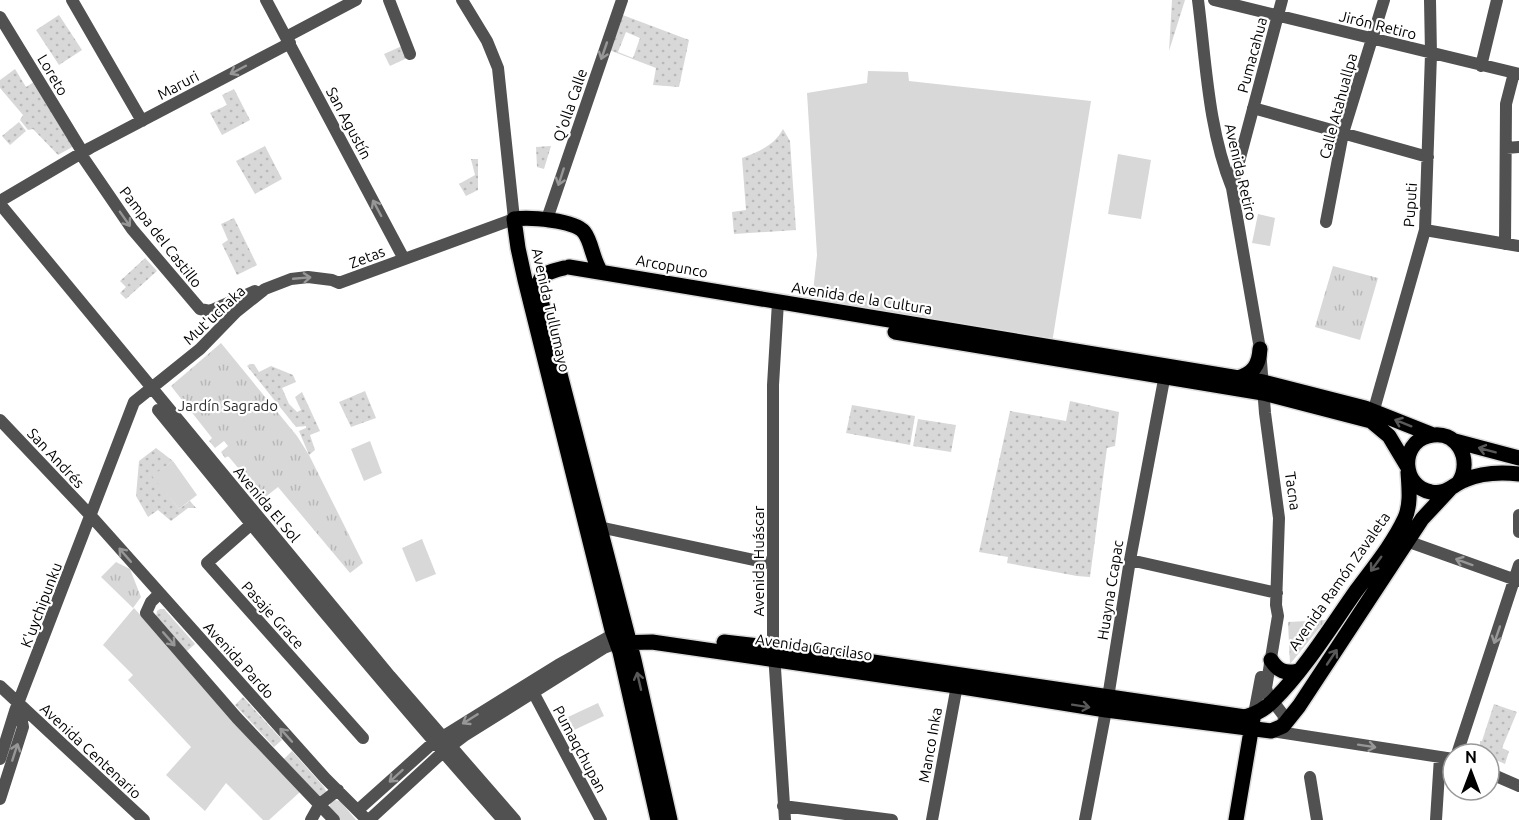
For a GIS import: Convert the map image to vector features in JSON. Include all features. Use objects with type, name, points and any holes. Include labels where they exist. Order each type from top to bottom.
[{"type":"main road","points":[[509,221],[525,218],[547,219],[580,229],[588,239],[596,265],[601,272]]},
{"type":"main road","name":"Avenida Tullumayo","points":[[509,221],[670,820]]},
{"type":"main road","name":"Avenida Tullumayo","points":[[590,248],[582,260],[545,273],[538,286],[599,527],[658,820]]},
{"type":"main road","name":"Arcopunco","points":[[521,262],[538,267],[566,267],[601,272],[774,304]]},
{"type":"main road","name":"Avenida de la Cultura","points":[[774,304],[799,317],[974,340],[1166,370],[1263,388],[1373,413],[1433,435]]},
{"type":"main road","points":[[1237,378],[1252,372],[1257,366],[1260,349]]},
{"type":"main road","name":"Avenida de la Cultura","points":[[1166,370],[1237,378],[1263,388]]},
{"type":"main road","name":"Avenida de la Cultura","points":[[1373,413],[1408,469]]},
{"type":"main road","points":[[1519,458],[1455,441],[1443,435],[1423,438],[1413,447],[1408,456],[1408,469],[1415,484],[1424,490],[1436,493],[1489,474],[1519,474]]},
{"type":"main road","points":[[1455,441],[1466,461],[1464,473],[1455,486]]},
{"type":"main road","name":"Avenida Ramón Zavaleta","points":[[1277,728],[1299,706],[1401,539],[1409,505],[1408,469]]},
{"type":"main road","name":"Avenida Ramón Zavaleta","points":[[1273,700],[1401,539],[1455,486]]},
{"type":"main road","name":"Avenida Garcilaso","points":[[621,638],[774,653],[1107,704],[1255,718],[1277,728]]},
{"type":"main road","points":[[1271,660],[1275,667],[1282,671],[1290,673],[1298,671]]},
{"type":"main road","points":[[1255,718],[1273,700]]},
{"type":"main road","name":"Tacna","points":[[1236,820],[1255,718]]},
{"type":"street","points":[[72,0],[142,121]]},
{"type":"street","name":"San Agustín","points":[[266,0],[404,259]]},
{"type":"street","name":"Maruri","points":[[0,203],[80,151],[142,121],[356,0]]},
{"type":"street","points":[[389,0],[410,54]]},
{"type":"street","name":"Avenida Tullumayo","points":[[462,0],[488,41],[498,68],[509,221]]},
{"type":"street","name":"Q'olla Calle","points":[[547,219],[622,0]]},
{"type":"street","name":"Avenida Retiro","points":[[1198,0],[1221,161],[1232,188],[1260,349],[1263,388]]},
{"type":"street","name":"Jirón Retiro","points":[[1214,0],[1231,2],[1372,40],[1516,74]]},
{"type":"street","name":"Pumacahua","points":[[1232,188],[1282,0]]},
{"type":"street","name":"Calle Atahuallpa","points":[[1326,222],[1343,133],[1384,0]]},
{"type":"street","name":"Puputi","points":[[1373,413],[1425,230],[1431,54],[1430,0]]},
{"type":"street","points":[[1481,66],[1497,0]]},
{"type":"street","name":"Loreto","points":[[0,17],[80,151]]},
{"type":"street","points":[[1505,244],[1506,104],[1516,74]]},
{"type":"street","points":[[1253,108],[1428,156]]},
{"type":"street","points":[[1506,148],[1519,147]]},
{"type":"street","name":"Pampa del Castillo","points":[[80,151],[132,229],[200,309],[210,311],[249,293],[265,289]]},
{"type":"street","name":"Avenida El Sol","points":[[0,203],[148,391]]},
{"type":"street","name":"Avenida El Sol","points":[[0,216],[503,820]]},
{"type":"street","name":"Zetas","points":[[339,283],[509,221]]},
{"type":"street","points":[[1425,230],[1519,246]]},
{"type":"street","name":"Mut'uchaka","points":[[91,516],[132,405],[200,349],[236,312],[265,289],[291,279],[308,277],[339,283]]},
{"type":"street","name":"Avenida Huáscar","points":[[774,304],[774,653],[784,813]]},
{"type":"street","name":"Huayna Ccapac","points":[[1085,820],[1166,370]]},
{"type":"street","name":"Tacna","points":[[1263,388],[1279,518],[1278,616],[1266,688],[1268,695],[1284,716],[1277,728]]},
{"type":"street","name":"San Andrés","points":[[0,420],[91,516]]},
{"type":"street","points":[[1519,515],[1519,532]]},
{"type":"street","name":"Avenida Pardo","points":[[91,516],[159,594],[368,820]]},
{"type":"street","name":"K'uychipunku","points":[[0,759],[18,704],[91,516]]},
{"type":"street","name":"Pasaje Grace","points":[[255,521],[207,563],[363,738]]},
{"type":"street","points":[[599,527],[773,564]]},
{"type":"street","points":[[1401,539],[1517,580]]},
{"type":"street","points":[[1130,560],[1277,599]]},
{"type":"street","points":[[1461,742],[1517,580],[1519,565]]},
{"type":"street","points":[[159,594],[151,602],[146,613],[237,718],[334,820]]},
{"type":"street","name":"Tacna","points":[[1255,718],[1272,615],[1277,599]]},
{"type":"street","points":[[368,820],[442,744],[621,638]]},
{"type":"street","points":[[358,810],[442,744],[558,665],[621,638]]},
{"type":"street","name":"Manco Inka","points":[[932,820],[958,681]]},
{"type":"street","name":"Avenida Centenario","points":[[0,686],[144,820]]},
{"type":"street","name":"Pumaqchupan","points":[[533,692],[601,820]]},
{"type":"street","points":[[0,799],[23,727],[18,704]]},
{"type":"street","points":[[1277,728],[1440,757],[1436,820]]},
{"type":"street","name":"Avenida El Sol","points":[[442,744],[515,820]]},
{"type":"street","points":[[1310,777],[1317,820]]},
{"type":"street","points":[[1501,778],[1519,786]]},
{"type":"street","points":[[311,820],[320,804],[338,790]]},
{"type":"street","points":[[784,813],[838,820]]},
{"type":"street","points":[[784,813],[892,820]]},
{"type":"green space","points":[[1172,0],[1185,0],[1169,51]]},
{"type":"green space","points":[[620,14],[689,40],[679,87],[653,85],[656,68],[609,50]],"holes":[[[626,32],[640,38],[633,58],[618,52]]]},
{"type":"green space","points":[[59,15],[82,50],[59,65],[36,30]]},
{"type":"green space","points":[[402,46],[407,58],[390,66],[384,54]]},
{"type":"green space","points":[[15,69],[26,87],[34,82],[74,146],[58,155],[33,129],[28,130],[20,120],[23,115],[0,88],[0,80]]},
{"type":"green space","points":[[868,71],[908,72],[909,81],[1091,101],[1052,343],[812,301],[817,255],[807,93],[867,83]]},
{"type":"green space","points":[[234,89],[250,120],[222,135],[210,113],[227,105],[222,95]]},
{"type":"green space","points":[[19,122],[26,131],[10,145],[2,136]]},
{"type":"green space","points":[[783,129],[790,141],[796,230],[734,234],[732,212],[746,210],[742,158],[771,144]]},
{"type":"green space","points":[[265,146],[282,179],[255,194],[236,161]]},
{"type":"green space","points":[[551,146],[544,169],[537,167],[536,147]]},
{"type":"green space","points":[[1118,154],[1151,160],[1141,219],[1108,214]]},
{"type":"green space","points":[[471,159],[478,159],[478,190],[466,196],[459,184],[475,175]]},
{"type":"green space","points":[[1258,214],[1275,218],[1270,246],[1252,243]]},
{"type":"green space","points":[[234,218],[257,265],[237,275],[222,244],[228,240],[221,224]]},
{"type":"green space","points":[[145,258],[157,271],[126,299],[120,293],[126,287],[120,281]]},
{"type":"green space","points":[[1333,266],[1378,278],[1360,340],[1315,327]]},
{"type":"green space","name":"Jardín Sagrado","points":[[221,343],[297,436],[309,455],[363,563],[350,573],[278,487],[264,498],[228,456],[225,458],[221,452],[228,446],[224,441],[215,448],[209,441],[212,438],[171,386]]},
{"type":"green space","points":[[254,364],[259,372],[271,366],[293,375],[296,382],[282,388],[289,404],[297,412],[301,410],[295,397],[302,392],[320,431],[310,435],[315,450],[309,455],[299,431],[306,426],[296,427],[247,366]]},
{"type":"green space","points":[[365,391],[376,418],[351,427],[339,402]]},
{"type":"green space","points":[[1070,401],[1119,412],[1115,446],[1107,448],[1090,577],[1007,563],[1008,557],[979,552],[1010,411],[1066,421]]},
{"type":"green space","points":[[852,405],[915,416],[910,445],[846,433]]},
{"type":"green space","points":[[918,419],[956,425],[951,452],[913,446]]},
{"type":"green space","points":[[370,441],[382,473],[364,481],[351,449]]},
{"type":"green space","points":[[156,448],[173,461],[153,476],[179,509],[190,501],[196,508],[188,508],[171,521],[158,510],[148,517],[136,496],[139,461]]},
{"type":"green space","points":[[173,461],[197,495],[179,509],[152,476]]},
{"type":"green space","points":[[422,539],[436,574],[416,582],[402,548]]},
{"type":"green space","points":[[116,562],[130,569],[141,597],[133,608],[101,577]]},
{"type":"green space","points":[[134,608],[300,792],[269,820],[263,820],[226,783],[205,811],[166,775],[191,747],[128,680],[133,675],[103,645]]},
{"type":"green space","points":[[160,609],[164,609],[195,644],[187,651],[156,617]]},
{"type":"green space","points":[[1326,620],[1290,664],[1288,622]]},
{"type":"green space","points":[[243,697],[282,740],[274,747],[235,705]]},
{"type":"green space","points":[[598,703],[604,716],[574,730],[568,717]]},
{"type":"green space","points":[[1494,704],[1517,712],[1502,748],[1509,751],[1505,764],[1501,762],[1501,742],[1480,742]]},
{"type":"green space","points":[[292,751],[324,787],[326,791],[324,797],[319,796],[284,759]]},
{"type":"green space","points":[[330,801],[340,801],[356,820],[340,820],[330,807]]}]
